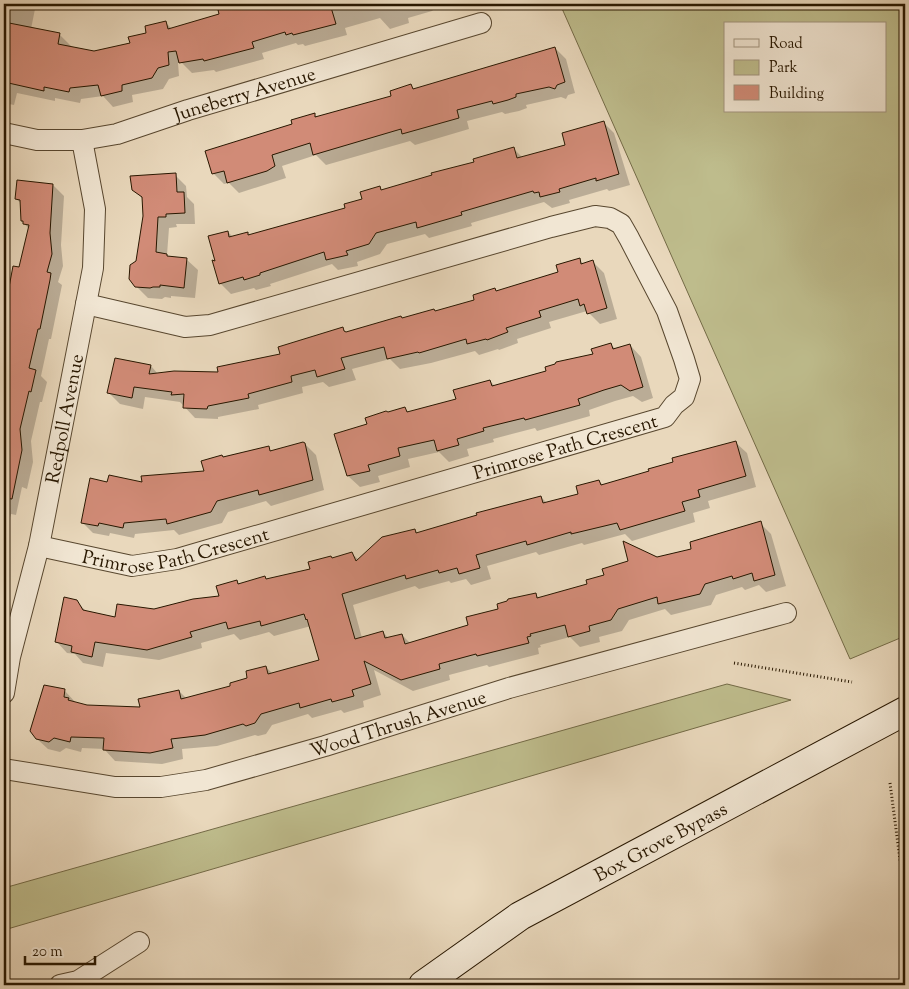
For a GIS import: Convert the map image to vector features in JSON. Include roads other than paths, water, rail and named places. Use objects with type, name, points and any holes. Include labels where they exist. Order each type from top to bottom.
[{"type":"main road","name":"Box Grove Bypass","points":[[423,985],[520,916],[905,712]]},
{"type":"street","name":"Juneberry Avenue","points":[[4,133],[37,140],[82,140],[117,134],[188,110],[481,23]]},
{"type":"street","name":"Redpoll Avenue","points":[[4,693],[10,657],[39,546],[93,268],[95,209],[82,140]]},
{"type":"street","name":"Primrose Path Crescent","points":[[39,546],[132,566],[176,559],[665,417],[674,405],[684,398],[690,379],[666,312],[621,224],[610,218],[596,216],[551,227],[210,325],[185,327],[86,304]]},
{"type":"street","name":"Wood Thrush Avenue","points":[[4,769],[115,788],[161,787],[206,780],[325,746],[509,688],[786,613]]},
{"type":"street","points":[[60,985],[78,981],[139,942]]}]
